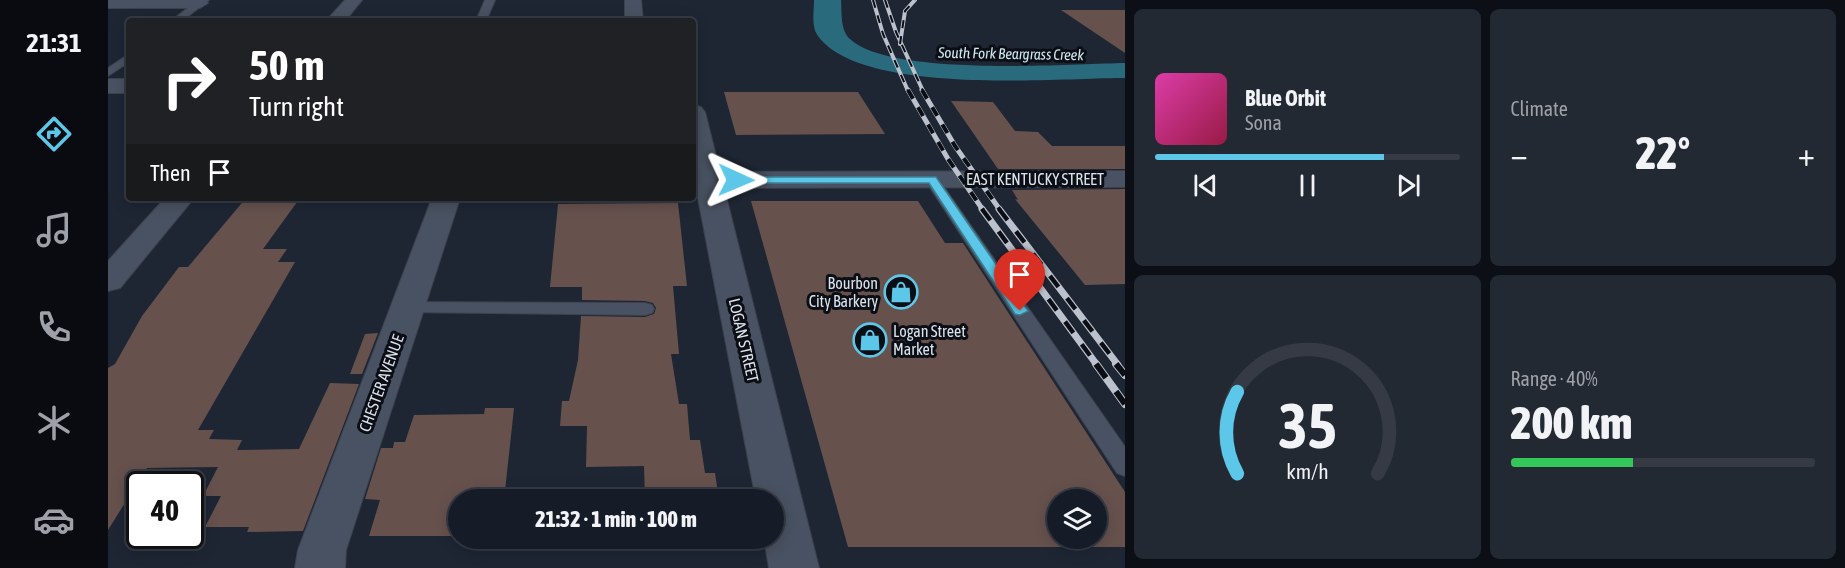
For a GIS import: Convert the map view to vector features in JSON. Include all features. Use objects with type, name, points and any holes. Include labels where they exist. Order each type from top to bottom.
[{"type":"street","points":[[338,18],[354,0]]},
{"type":"street","points":[[633,0],[634,18]]},
{"type":"street","points":[[108,3],[202,2]]},
{"type":"street","points":[[108,86],[126,86]]},
{"type":"street","name":"LOGAN STREET","points":[[696,138],[701,180],[794,568]]},
{"type":"street","name":"EAST KENTUCKY STREET","points":[[701,180],[1125,179]]},
{"type":"street","points":[[108,282],[177,201]]},
{"type":"street","name":"CHESTER AVENUE","points":[[320,568],[322,550],[445,201]]},
{"type":"lane","points":[[482,18],[490,0]]},
{"type":"lane","points":[[180,18],[202,2]]},
{"type":"lane","points":[[108,73],[126,59]]},
{"type":"lane","points":[[932,180],[1125,466]]},
{"type":"lane","points":[[408,308],[645,309]]},
{"type":"water","name":"South Fork Beargrass Creek","points":[[814,0],[841,0],[843,26],[850,39],[871,51],[902,59],[981,66],[1125,63],[1125,78],[962,80],[916,76],[875,68],[841,55],[818,36],[814,24]]},
{"type":"building","points":[[1061,10],[1125,10],[1125,53]]},
{"type":"building","points":[[724,92],[858,92],[885,134],[736,135]]},
{"type":"building","points":[[951,101],[993,102],[1015,131],[1038,132],[1052,146],[1125,146],[1125,169],[998,169]]},
{"type":"building","points":[[1125,189],[1125,284],[1085,285],[1015,199],[1018,200],[1012,190]]},
{"type":"building","points":[[243,201],[298,201],[263,249],[287,249],[278,262],[295,262],[198,430],[214,430],[209,439],[242,440],[237,450],[299,449],[330,383],[359,384],[303,531],[247,532],[249,527],[205,527],[221,496],[204,496],[218,467],[147,468],[145,471],[126,471],[126,501],[108,530],[108,368],[115,364],[142,316],[179,267],[188,267]]},
{"type":"building","points":[[751,201],[918,201],[945,243],[963,243],[1125,492],[1125,547],[1107,547],[1107,489],[1047,489],[1047,547],[848,547]]},
{"type":"building","points":[[678,203],[687,286],[673,286],[679,354],[671,354],[679,404],[687,404],[690,440],[700,440],[705,473],[715,473],[717,489],[645,489],[644,466],[586,467],[587,426],[560,426],[562,401],[569,401],[578,360],[581,316],[645,317],[654,314],[656,308],[653,303],[645,301],[582,300],[582,287],[550,287],[558,204]]},
{"type":"building","points":[[378,333],[362,374],[350,374],[365,334]]},
{"type":"building","points":[[485,408],[514,408],[505,489],[448,489],[448,536],[369,536],[380,500],[365,499],[381,448],[393,448],[394,442],[405,442],[414,415],[484,414]]},
{"type":"building","points":[[536,549],[576,549],[576,551],[536,551]]},
{"type":"building","points":[[647,549],[717,549],[715,551],[647,551]]},
{"type":"railway","points":[[873,0],[883,34],[908,91]]},
{"type":"railway","points":[[885,0],[900,42]]},
{"type":"railway","points":[[900,42],[905,11],[915,0]]},
{"type":"railway","points":[[900,42],[923,91]]},
{"type":"railway","points":[[908,90],[948,159],[983,210]]},
{"type":"railway","points":[[922,90],[955,146],[1000,210]]},
{"type":"railway","points":[[982,209],[1097,365]]},
{"type":"railway","points":[[999,209],[1118,365]]},
{"type":"railway","points":[[1096,364],[1125,404]]},
{"type":"railway","points":[[1116,364],[1125,375]]},
{"type":"place","name":"Bourbon City Barkery","points":[[901,292]]},
{"type":"place","name":"Logan Street Market","points":[[870,340]]},
{"type":"route","points":[[736,180],[932,180],[1020,311]]}]
